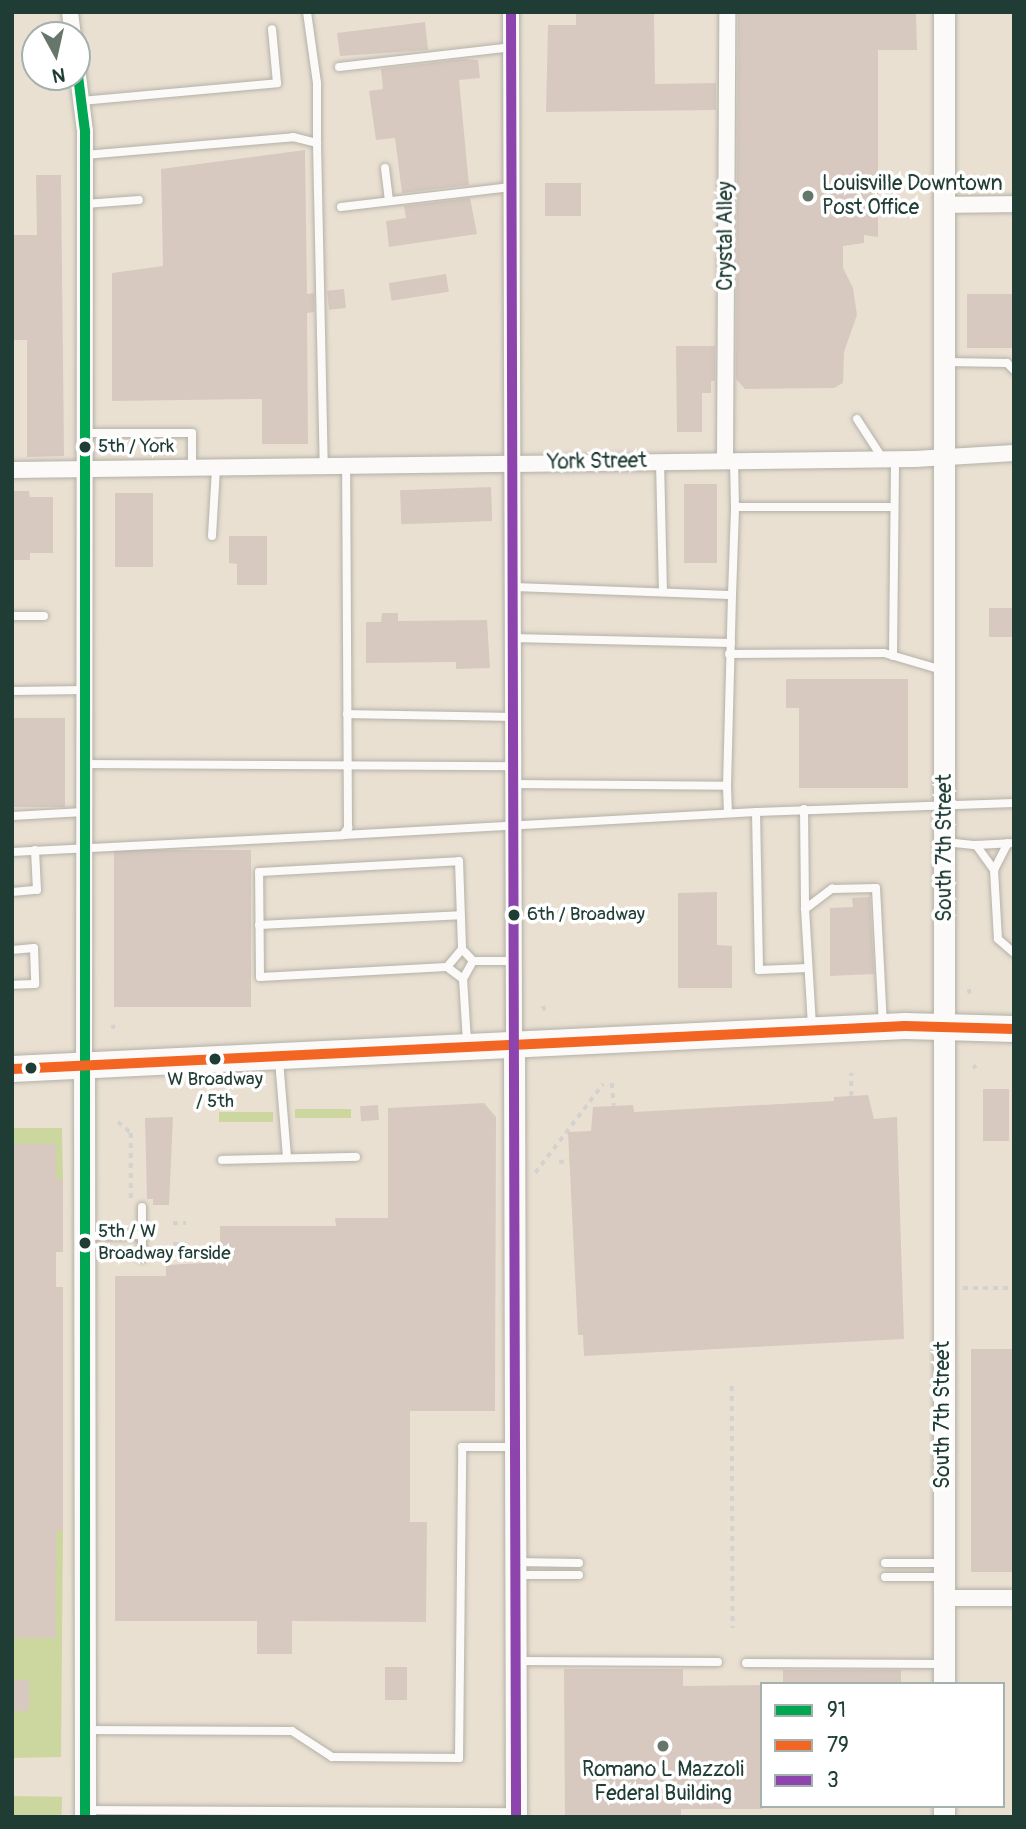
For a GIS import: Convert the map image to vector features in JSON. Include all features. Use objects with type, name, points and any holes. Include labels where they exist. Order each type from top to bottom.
[{"type":"main road","points":[[12,1069],[883,1027],[1014,1029]]},
{"type":"street","points":[[511,12],[516,1814]]},
{"type":"street","name":"Crystal Alley","points":[[727,12],[729,461]]},
{"type":"street","name":"South 7th Street","points":[[944,12],[947,1027],[942,1069],[944,1674]]},
{"type":"street","points":[[80,91],[85,155],[85,1813]]},
{"type":"street","points":[[944,205],[1014,204]]},
{"type":"street","name":"York Street","points":[[12,470],[192,470],[889,459],[1014,453]]},
{"type":"street","points":[[943,1580],[1014,1598]]},
{"type":"lane","points":[[307,12],[317,83],[324,467]]},
{"type":"lane","points":[[81,102],[277,83],[272,29]]},
{"type":"lane","points":[[339,67],[511,47]]},
{"type":"lane","points":[[85,155],[293,137],[317,143]]},
{"type":"lane","points":[[385,168],[389,201]]},
{"type":"lane","points":[[341,207],[511,187]]},
{"type":"lane","points":[[85,204],[139,200]]},
{"type":"lane","points":[[944,362],[1007,363],[1014,370]]},
{"type":"lane","points":[[857,419],[889,459],[894,507],[893,656]]},
{"type":"lane","points":[[85,433],[192,433],[192,470]]},
{"type":"lane","points":[[660,461],[663,592]]},
{"type":"lane","points":[[728,813],[729,654],[735,508],[729,461]]},
{"type":"lane","points":[[343,835],[348,828],[346,467]]},
{"type":"lane","points":[[212,536],[216,469]]},
{"type":"lane","points":[[735,508],[894,507]]},
{"type":"lane","points":[[512,587],[733,595]]},
{"type":"lane","points":[[12,616],[44,616]]},
{"type":"lane","points":[[512,638],[731,643]]},
{"type":"lane","points":[[729,654],[843,650],[893,656],[945,671]]},
{"type":"lane","points":[[12,691],[85,690]]},
{"type":"lane","points":[[347,714],[512,717]]},
{"type":"lane","points":[[84,764],[347,768],[512,766]]},
{"type":"lane","points":[[513,784],[727,786]]},
{"type":"lane","points":[[12,852],[728,813],[945,803],[1014,803]]},
{"type":"lane","points":[[804,810],[805,909],[813,1030]]},
{"type":"lane","points":[[12,816],[84,812]]},
{"type":"lane","points":[[755,812],[759,970],[808,968]]},
{"type":"lane","points":[[945,842],[976,845],[1011,843]]},
{"type":"lane","points":[[994,870],[1011,843]]},
{"type":"lane","points":[[976,845],[994,870],[998,939],[1014,953]]},
{"type":"lane","points":[[12,892],[37,890],[35,850]]},
{"type":"lane","points":[[464,979],[447,967],[260,977],[259,872],[458,861],[462,949],[473,961],[513,961]]},
{"type":"lane","points":[[805,909],[832,889],[876,888],[883,1027]]},
{"type":"lane","points":[[259,925],[460,915]]},
{"type":"lane","points":[[12,950],[34,948],[35,984],[12,985]]},
{"type":"lane","points":[[447,967],[462,949]]},
{"type":"lane","points":[[467,1047],[464,979],[473,961]]},
{"type":"lane","points":[[278,1056],[287,1158]]},
{"type":"lane","points":[[222,1160],[356,1157]]},
{"type":"lane","points":[[142,1207],[142,1258]]},
{"type":"lane","points":[[84,1236],[142,1235]]},
{"type":"lane","points":[[85,1730],[292,1731],[332,1757],[459,1758],[463,1447],[514,1447]]},
{"type":"lane","points":[[515,1569],[579,1563]]},
{"type":"lane","points":[[885,1563],[943,1580]]},
{"type":"lane","points":[[515,1569],[579,1575]]},
{"type":"lane","points":[[885,1577],[943,1580]]},
{"type":"lane","points":[[514,1661],[718,1662]]},
{"type":"lane","points":[[746,1662],[944,1674]]},
{"type":"lane","points":[[85,1813],[516,1814]]},
{"type":"path","points":[[851,1073],[851,1096]]},
{"type":"path","points":[[612,1083],[614,1106]]},
{"type":"path","points":[[514,1200],[603,1084]]},
{"type":"path","points":[[118,1122],[131,1133],[131,1207]]},
{"type":"path","points":[[559,1161],[569,1161]]},
{"type":"path","points":[[173,1223],[186,1223]]},
{"type":"path","points":[[173,1244],[186,1244]]},
{"type":"path","points":[[942,1288],[1014,1287]]},
{"type":"path","points":[[732,1386],[733,1628]]},
{"type":"green space","points":[[295,1109],[351,1109],[351,1118],[295,1118]]},
{"type":"green space","points":[[219,1112],[273,1112],[273,1122],[219,1122]]},
{"type":"green space","points":[[12,1128],[62,1128],[63,1179],[56,1179],[56,1144],[12,1144]]},
{"type":"green space","points":[[56,1531],[63,1531],[61,1757],[12,1758],[13,1711],[29,1710],[29,1681],[12,1680],[12,1638],[56,1638]]},
{"type":"green space","points":[[12,1796],[62,1797],[62,1817],[12,1817]]},
{"type":"building","points":[[576,12],[654,12],[655,84],[716,83],[716,110],[546,112],[548,25],[576,25]]},
{"type":"building","name":"Louisville Downtown Post Office","points":[[738,12],[916,12],[917,50],[878,50],[878,237],[864,235],[864,243],[843,246],[843,268],[853,288],[857,315],[844,352],[843,383],[834,388],[745,389],[736,379]]},
{"type":"building","points":[[425,22],[428,50],[340,56],[337,33]]},
{"type":"building","points":[[463,59],[478,60],[480,78],[459,80],[469,185],[402,193],[395,138],[376,140],[369,91],[383,89],[381,69]]},
{"type":"building","points":[[305,150],[307,294],[314,293],[314,312],[307,313],[308,444],[262,444],[262,399],[112,401],[112,273],[163,266],[161,169]]},
{"type":"building","points":[[36,175],[61,175],[64,456],[27,457],[27,340],[12,340],[12,235],[37,235]]},
{"type":"building","points":[[545,183],[581,183],[581,216],[545,216]]},
{"type":"building","points":[[470,198],[477,234],[389,247],[386,221],[406,218],[404,206]]},
{"type":"building","points":[[446,274],[449,292],[392,301],[389,283]]},
{"type":"building","points":[[344,289],[346,308],[329,310],[327,291]]},
{"type":"building","points":[[967,294],[1014,294],[1014,348],[967,348]]},
{"type":"building","points":[[676,346],[715,346],[715,381],[711,381],[711,393],[702,393],[702,432],[677,432]]},
{"type":"building","points":[[684,484],[717,484],[717,563],[684,563]]},
{"type":"building","points":[[491,487],[492,521],[401,524],[400,490]]},
{"type":"building","points":[[12,491],[29,491],[30,497],[53,497],[53,553],[30,553],[30,560],[12,560]]},
{"type":"building","points":[[115,493],[153,493],[153,567],[115,567]]},
{"type":"building","points":[[229,536],[267,536],[267,585],[237,585],[237,564],[229,563]]},
{"type":"building","points":[[989,608],[1014,608],[1014,637],[989,637]]},
{"type":"building","points":[[382,613],[398,613],[398,621],[487,620],[490,668],[456,669],[456,662],[366,663],[366,622],[381,622]]},
{"type":"building","points":[[786,679],[908,679],[908,788],[799,788],[799,708],[786,708]]},
{"type":"building","points":[[12,718],[65,718],[65,807],[12,807]]},
{"type":"building","points":[[114,850],[251,850],[251,1007],[114,1007]]},
{"type":"building","points":[[717,892],[717,945],[732,946],[732,988],[678,988],[678,893]]},
{"type":"building","points":[[870,897],[874,974],[830,976],[830,908],[853,907],[852,898]]},
{"type":"building","points":[[983,1089],[1009,1089],[1009,1141],[983,1141]]},
{"type":"building","points":[[868,1095],[874,1119],[897,1117],[904,1339],[584,1356],[583,1335],[578,1335],[568,1132],[591,1131],[593,1107],[633,1105],[634,1112],[834,1101],[834,1097]]},
{"type":"building","points":[[484,1103],[496,1117],[495,1411],[410,1411],[410,1522],[427,1522],[426,1622],[292,1621],[292,1654],[257,1654],[257,1621],[115,1621],[115,1276],[166,1276],[166,1265],[220,1262],[220,1226],[336,1226],[335,1218],[388,1218],[388,1108]]},
{"type":"building","points":[[378,1105],[379,1120],[361,1121],[360,1106]]},
{"type":"building","points":[[173,1117],[169,1205],[153,1205],[153,1199],[147,1199],[145,1118]]},
{"type":"building","points":[[12,1144],[56,1144],[56,1179],[63,1179],[63,1252],[56,1252],[56,1287],[63,1287],[63,1531],[56,1531],[56,1638],[12,1638]]},
{"type":"building","points":[[971,1349],[1014,1349],[1014,1572],[971,1572]]},
{"type":"building","points":[[385,1667],[407,1667],[407,1700],[385,1700]]},
{"type":"building","name":"Romano L Mazzoli Federal Building","points":[[564,1669],[683,1669],[683,1686],[760,1685],[762,1809],[681,1809],[681,1817],[565,1817]]},
{"type":"building","points":[[783,1670],[901,1670],[901,1682],[783,1682]]},
{"type":"building","points":[[12,1680],[29,1680],[29,1711],[12,1711]]},
{"type":"transit line","name":"3","points":[[511,12],[516,1817]]},
{"type":"transit line","name":"91","points":[[80,91],[85,131],[85,1817]]},
{"type":"transit line","name":"79","points":[[13,1069],[905,1026],[1014,1029]]},
{"type":"place","name":"Louisville Downtown Post Office","points":[[808,196]]},
{"type":"place","name":"5th / York","points":[[85,447]]},
{"type":"place","name":"6th / Broadway","points":[[514,915]]},
{"type":"place","name":"W Broadway / 5th","points":[[215,1059]]},
{"type":"place","name":"5th / W Broadway farside","points":[[85,1243]]},
{"type":"place","name":"Romano L Mazzoli Federal Building","points":[[663,1746]]}]
